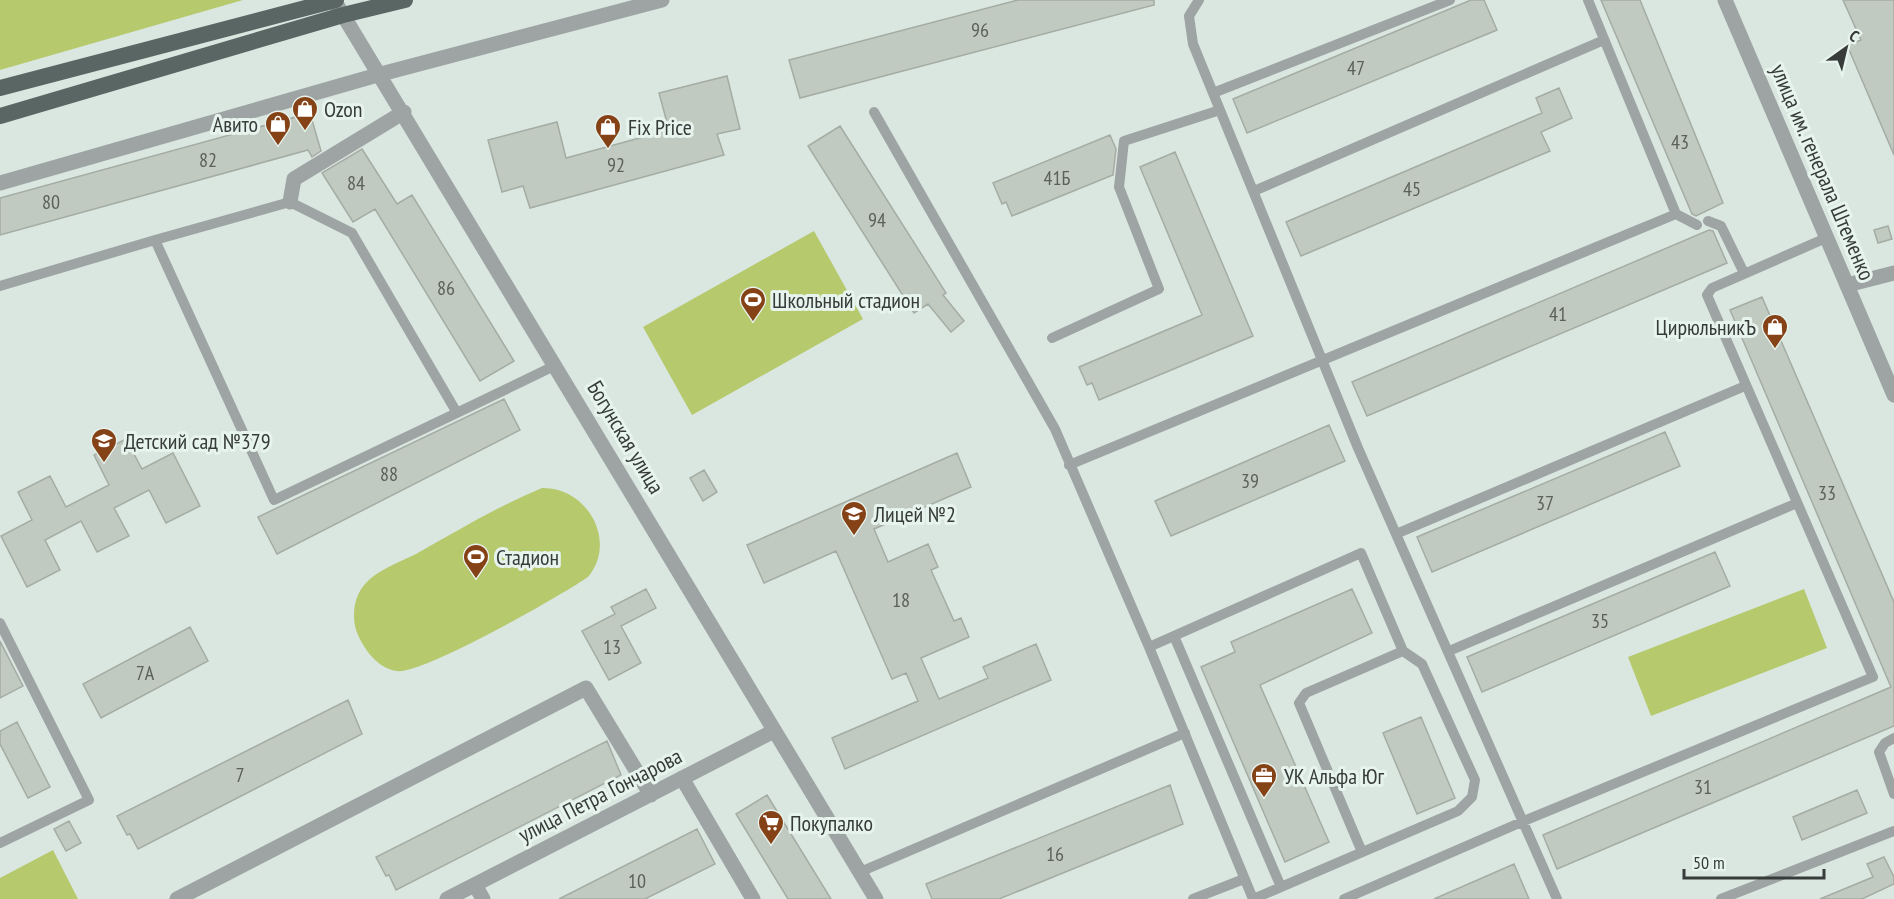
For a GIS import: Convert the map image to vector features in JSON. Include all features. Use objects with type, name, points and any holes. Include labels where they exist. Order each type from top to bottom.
[{"type":"highway","points":[[0,88],[337,4],[405,0]]},
{"type":"highway","points":[[0,116],[337,4]]},
{"type":"street","points":[[0,183],[381,74],[662,0]]},
{"type":"street","name":"улица им. генерала Штеменко","points":[[1725,0],[1894,394]]},
{"type":"street","name":"Богунская улица","points":[[337,4],[876,899]]},
{"type":"street","points":[[291,202],[294,179],[404,112]]},
{"type":"street","points":[[1847,285],[1894,273]]},
{"type":"street","points":[[177,899],[586,688],[651,795]]},
{"type":"street","name":"улица Петра Гончарова","points":[[447,899],[774,731]]},
{"type":"street","points":[[682,778],[753,899]]},
{"type":"street","points":[[476,885],[483,899]]},
{"type":"lane","points":[[1199,0],[1190,16],[1193,44],[1322,361],[1557,899]]},
{"type":"lane","points":[[1213,93],[1450,0]]},
{"type":"lane","points":[[1588,0],[1676,214],[1697,225]]},
{"type":"lane","points":[[1254,191],[1604,40]]},
{"type":"lane","points":[[1052,338],[1159,289],[1119,188],[1124,141],[1220,110]]},
{"type":"lane","points":[[874,112],[1055,429],[1149,646],[1253,899],[1458,811],[1472,797],[1475,780],[1422,664],[1403,651],[1361,554],[1149,646]]},
{"type":"lane","points":[[0,286],[291,202],[352,232],[456,412]]},
{"type":"lane","points":[[1069,465],[1676,214]]},
{"type":"lane","points":[[1708,221],[1721,226],[1744,273]]},
{"type":"lane","points":[[1826,238],[1712,288],[1707,295],[1872,677]]},
{"type":"lane","points":[[156,240],[274,500],[556,365]]},
{"type":"lane","points":[[1396,534],[1745,386]]},
{"type":"lane","points":[[1449,651],[1797,503]]},
{"type":"lane","points":[[0,623],[4,639],[88,800],[0,843]]},
{"type":"lane","points":[[1174,636],[1281,887]]},
{"type":"lane","points":[[1362,852],[1299,703],[1306,693],[1403,651]]},
{"type":"lane","points":[[1344,899],[1524,821],[1872,677],[1886,675]]},
{"type":"lane","points":[[860,872],[1185,734]]},
{"type":"lane","points":[[1894,738],[1885,743],[1879,752],[1894,794]]},
{"type":"lane","points":[[1721,899],[1894,831]]},
{"type":"lane","points":[[1193,899],[1244,879]]},
{"type":"green space","points":[[0,0],[243,0],[0,70]]},
{"type":"green space","name":"Школьный стадион","points":[[814,231],[863,319],[692,415],[643,327]]},
{"type":"green space","name":"Стадион","points":[[542,488],[558,490],[572,496],[584,506],[593,519],[600,548],[596,563],[588,577],[523,616],[434,661],[397,671],[384,667],[373,658],[361,641],[354,623],[354,609],[358,595],[365,584],[389,567]]},
{"type":"green space","points":[[1804,589],[1827,648],[1651,716],[1628,657]]},
{"type":"green space","points":[[53,850],[78,899],[0,899],[0,878]]},
{"type":"building","points":[[1018,0],[1154,0],[1154,5],[800,98],[789,60]]},
{"type":"building","points":[[1471,0],[1484,0],[1497,30],[1247,133],[1233,99]]},
{"type":"building","points":[[1601,0],[1640,0],[1723,203],[1696,216],[1692,214]]},
{"type":"building","points":[[1843,0],[1894,0],[1894,155],[1847,45],[1861,40]]},
{"type":"building","points":[[727,76],[740,129],[717,134],[724,155],[530,208],[523,186],[502,192],[488,140],[557,122],[566,158],[669,130],[659,93]]},
{"type":"building","points":[[1559,88],[1572,118],[1541,132],[1550,151],[1301,256],[1286,222],[1542,113],[1536,98]]},
{"type":"building","points":[[310,113],[321,151],[312,157],[308,150],[0,235],[0,198]]},
{"type":"building","points":[[840,126],[946,293],[943,295],[964,321],[951,332],[928,304],[914,313],[808,146]]},
{"type":"building","points":[[1110,135],[1116,149],[1113,175],[1012,216],[1006,202],[1002,204],[993,183]]},
{"type":"building","points":[[362,149],[397,204],[412,195],[514,361],[480,381],[375,209],[353,222],[322,173]]},
{"type":"building","points":[[1175,152],[1253,336],[1099,400],[1092,383],[1087,385],[1079,367],[1202,315],[1140,167]]},
{"type":"building","points":[[1888,226],[1892,239],[1878,243],[1874,230]]},
{"type":"building","points":[[1709,230],[1713,231],[1727,263],[1367,416],[1352,382]]},
{"type":"building","points":[[1762,297],[1894,602],[1894,726],[1557,869],[1543,835],[1891,687],[1730,310]]},
{"type":"building","points":[[504,399],[520,430],[277,554],[258,517]]},
{"type":"building","points":[[1329,425],[1345,461],[1171,536],[1155,501]]},
{"type":"building","points":[[1665,432],[1680,466],[1432,572],[1417,537]]},
{"type":"building","points":[[126,439],[142,469],[173,453],[200,506],[166,523],[149,490],[114,508],[129,536],[97,552],[81,521],[45,540],[60,570],[27,587],[1,536],[32,520],[18,492],[50,476],[66,507],[109,485],[94,455]]},
{"type":"building","name":"Лицей №2","points":[[957,453],[971,487],[874,529],[888,562],[928,544],[938,567],[931,570],[954,621],[961,618],[969,637],[921,658],[939,699],[988,678],[983,667],[1036,644],[1051,680],[845,769],[832,738],[918,701],[906,673],[892,679],[836,551],[764,583],[747,545]]},
{"type":"building","points":[[704,470],[717,492],[703,501],[690,478]]},
{"type":"building","points":[[1715,552],[1730,586],[1482,692],[1467,657]]},
{"type":"building","points":[[646,589],[656,608],[621,626],[641,663],[609,680],[582,631],[615,614],[611,607]]},
{"type":"building","points":[[1352,589],[1372,633],[1260,685],[1329,842],[1285,862],[1201,667],[1235,652],[1231,642]]},
{"type":"building","points":[[190,627],[208,661],[101,718],[83,684]]},
{"type":"building","points":[[0,641],[23,686],[0,698]]},
{"type":"building","points":[[348,700],[362,734],[138,849],[130,834],[127,835],[117,816]]},
{"type":"building","points":[[1421,717],[1455,798],[1417,814],[1383,733]]},
{"type":"building","points":[[17,722],[50,787],[28,798],[0,744],[0,731]]},
{"type":"building","points":[[607,741],[621,775],[396,890],[389,875],[386,876],[376,857]]},
{"type":"building","points":[[1170,785],[1183,824],[999,899],[932,899],[926,884]]},
{"type":"building","points":[[1857,790],[1867,813],[1802,840],[1793,817]]},
{"type":"building","points":[[767,795],[831,899],[788,899],[736,814]]},
{"type":"building","points":[[69,821],[81,843],[66,851],[54,829]]},
{"type":"building","points":[[697,829],[715,864],[645,899],[559,899]]},
{"type":"building","points":[[1884,857],[1894,877],[1894,884],[1862,899],[1820,899],[1873,877],[1867,864]]},
{"type":"building","points":[[1514,864],[1529,899],[1434,899]]},
{"type":"place","name":"Ozon","points":[[305,132]]},
{"type":"place","name":"Авито","points":[[278,147]]},
{"type":"place","name":"Fix Price","points":[[608,150]]},
{"type":"place","name":"Школьный стадион","points":[[753,323]]},
{"type":"place","name":"ЦирюльникЪ","points":[[1775,350]]},
{"type":"place","name":"Детский сад №379","points":[[104,464]]},
{"type":"place","name":"Лицей №2","points":[[854,537]]},
{"type":"place","name":"Стадион","points":[[476,580]]},
{"type":"place","name":"УК Альфа Юг","points":[[1264,799]]},
{"type":"place","name":"Покупалко","points":[[771,846]]}]
